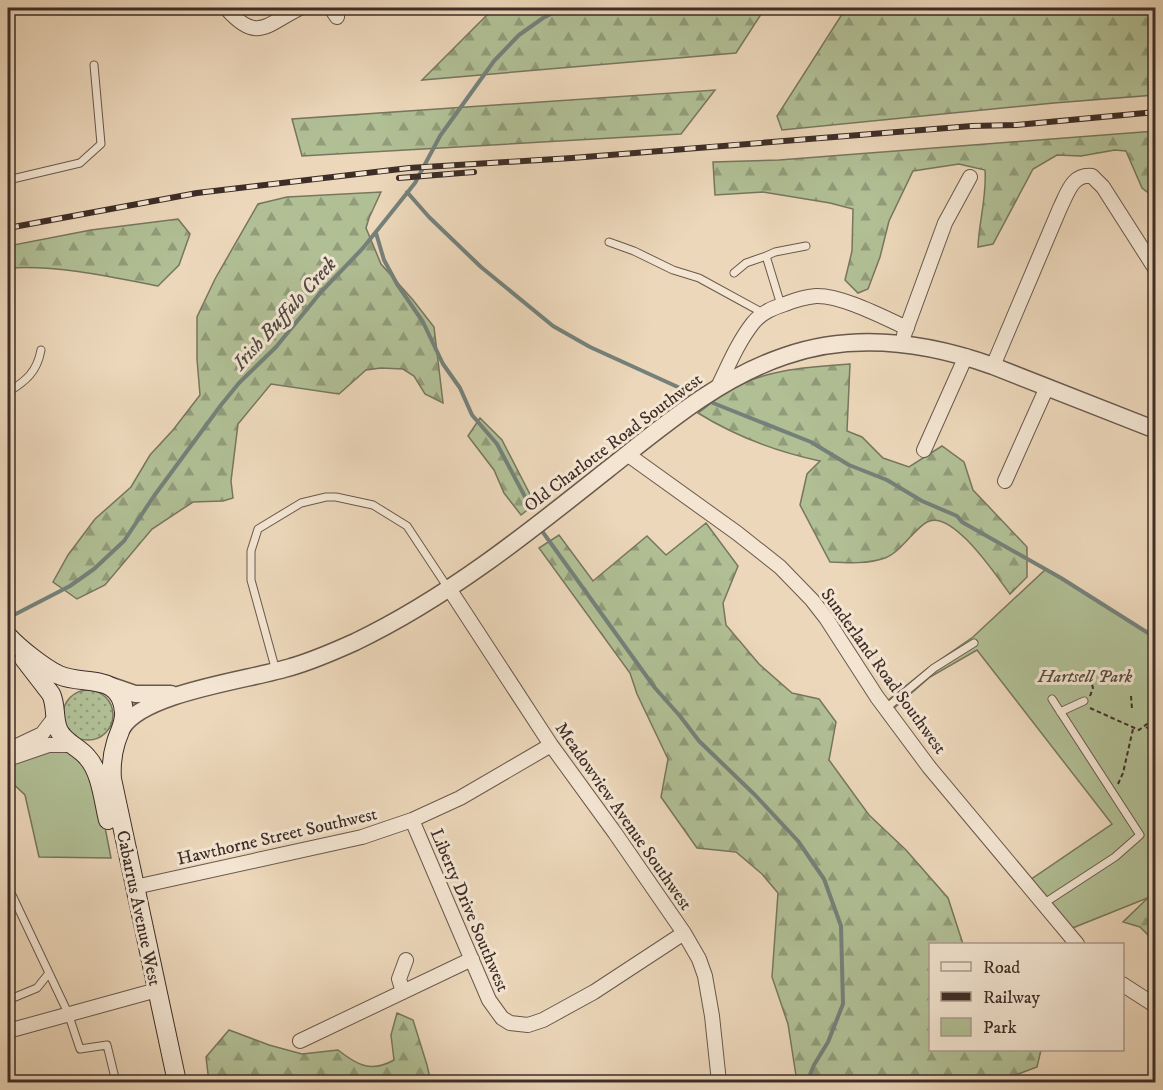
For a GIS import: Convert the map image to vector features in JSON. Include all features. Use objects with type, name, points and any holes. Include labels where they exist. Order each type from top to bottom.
[{"type":"main road","name":"Cabarrus Avenue West","points":[[13,641],[55,673],[66,678],[103,682],[115,691],[123,704],[124,719],[112,757],[112,779],[135,887],[165,1083]]},
{"type":"main road","name":"Cabarrus Avenue West","points":[[13,641],[51,694],[59,732],[91,762],[177,1083]]},
{"type":"main road","points":[[55,714],[57,701],[63,692],[82,681]]},
{"type":"main road","points":[[74,746],[86,750],[100,748],[109,744],[121,730]]},
{"type":"street","points":[[226,8],[241,24],[250,28],[260,28],[273,24],[300,8]]},
{"type":"street","points":[[993,366],[1060,208],[1076,179],[1083,175],[1092,176],[1103,187],[1155,270]]},
{"type":"street","points":[[718,387],[732,358],[754,322],[764,313],[800,298],[831,297],[874,313],[904,335],[945,224],[970,177]]},
{"type":"street","name":"Old Charlotte Road Southwest","points":[[121,730],[126,722],[138,713],[184,693],[292,667],[354,643],[399,620],[450,590],[672,419],[718,387],[764,363],[788,354],[842,344],[886,341],[904,335],[993,366],[1155,430]]},
{"type":"street","points":[[924,450],[966,356]]},
{"type":"street","points":[[1005,481],[1047,387]]},
{"type":"street","name":"Sunderland Road Southwest","points":[[627,454],[737,533],[780,567],[812,600],[885,709],[929,767],[1075,943]]},
{"type":"street","name":"Meadowview Avenue Southwest","points":[[450,590],[551,745],[684,933],[699,959],[705,976],[719,1083]]},
{"type":"street","name":"Old Charlotte Road Southwest","points":[[103,682],[120,690],[139,694],[184,693]]},
{"type":"street","points":[[8,750],[42,734],[49,727],[55,714]]},
{"type":"street","points":[[8,759],[49,745],[74,746]]},
{"type":"street","name":"Hawthorne Street Southwest","points":[[135,887],[362,837],[412,820],[460,798],[551,745]]},
{"type":"street","name":"Liberty Drive Southwest","points":[[412,820],[489,1000],[495,1011],[510,1023],[528,1025],[543,1020],[594,992],[684,933]]},
{"type":"street","points":[[300,1041],[472,959]]},
{"type":"street","points":[[403,992],[399,979],[405,960]]},
{"type":"street","points":[[1124,985],[1155,1006]]},
{"type":"street","points":[[8,1031],[151,992]]},
{"type":"lane","points":[[8,180],[80,163],[101,144],[94,65]]},
{"type":"lane","points":[[609,242],[673,270],[699,278],[764,313]]},
{"type":"lane","points":[[734,273],[746,263],[775,252],[806,246]]},
{"type":"lane","points":[[766,256],[781,305]]},
{"type":"lane","points":[[8,392],[28,379],[39,362],[40,350]]},
{"type":"lane","points":[[276,671],[251,580],[251,551],[258,529],[301,503],[336,497],[374,505],[393,516],[407,526],[450,590]]},
{"type":"lane","points":[[885,709],[934,668],[974,643]]},
{"type":"lane","points":[[1043,904],[1115,858],[1140,835],[1052,699]]},
{"type":"lane","points":[[1060,712],[1084,701]]},
{"type":"lane","points":[[12,895],[68,1013],[80,1049],[107,1045],[116,1083]]},
{"type":"lane","points":[[8,1000],[37,988],[49,973]]},
{"type":"path","points":[[1091,681],[1093,688],[1091,695],[1084,701],[1089,707],[1139,730],[1155,717]]},
{"type":"path","points":[[1131,696],[1132,709]]},
{"type":"path","points":[[1144,726],[1155,733]]},
{"type":"path","points":[[1118,783],[1134,728]]},
{"type":"green space","points":[[494,8],[765,8],[736,53],[422,80]]},
{"type":"green space","points":[[846,8],[1155,8],[1155,95],[782,130],[777,116]]},
{"type":"green space","points":[[715,90],[681,134],[302,156],[292,119]]},
{"type":"green space","points":[[1155,131],[1155,198],[1142,188],[1126,151],[1115,150],[1081,156],[1057,155],[1033,169],[993,244],[978,247],[985,170],[959,164],[913,171],[889,221],[880,257],[868,289],[858,293],[845,280],[852,251],[853,209],[763,192],[715,195],[713,162],[779,160]]},
{"type":"green space","points":[[381,192],[366,228],[381,264],[434,327],[443,403],[425,394],[414,376],[403,369],[366,370],[339,394],[271,384],[238,424],[231,481],[233,498],[223,501],[193,502],[152,529],[105,585],[77,599],[53,582],[68,555],[95,519],[131,487],[150,455],[200,395],[197,317],[215,279],[258,204],[287,197]]},
{"type":"green space","points":[[178,219],[190,234],[179,265],[158,286],[64,270],[8,268],[8,246],[91,230]]},
{"type":"green space","points":[[850,364],[847,431],[862,437],[883,458],[909,467],[942,446],[964,462],[973,490],[1027,547],[1027,577],[1010,594],[973,546],[949,525],[937,520],[922,525],[896,551],[885,558],[865,562],[830,562],[800,505],[807,474],[820,461],[757,442],[698,413],[728,391],[757,378],[788,370]]},
{"type":"green space","points":[[480,418],[502,440],[535,504],[521,515],[504,493],[494,470],[468,436]]},
{"type":"green space","points":[[706,523],[738,566],[723,603],[726,625],[759,664],[792,693],[819,699],[836,722],[829,760],[869,815],[906,850],[948,898],[963,943],[929,943],[929,1051],[1041,1051],[1037,1067],[997,1082],[797,1082],[788,1024],[772,977],[778,893],[762,874],[736,852],[697,848],[661,797],[668,759],[637,694],[630,673],[539,548],[559,535],[593,581],[647,536],[666,555]]},
{"type":"green space","name":"Hartsell Park","points":[[1046,569],[1155,638],[1155,895],[1065,931],[1030,880],[1112,824],[977,650],[930,677],[892,710],[886,702],[928,668],[973,637]]},
{"type":"green space","points":[[88,690],[102,694],[109,701],[113,715],[109,729],[102,736],[88,740],[74,736],[67,729],[63,715],[67,701],[74,694]]},
{"type":"green space","points":[[56,748],[66,748],[86,766],[103,817],[111,858],[39,857],[25,795],[8,779],[8,762]]},
{"type":"green space","points":[[1155,891],[1155,942],[1140,927],[1123,922]]},
{"type":"green space","points":[[397,1013],[413,1020],[431,1082],[209,1082],[206,1057],[229,1030],[302,1054],[338,1050],[365,1066],[386,1064],[394,1060],[391,1035]]},
{"type":"waterway","name":"Irish Buffalo Creek","points":[[8,618],[70,586],[94,569],[124,541],[221,405],[239,383],[276,347],[321,292],[363,248],[415,183],[440,136],[494,61],[519,35],[562,8]]},
{"type":"waterway","points":[[407,192],[429,217],[481,267],[553,326],[590,347],[680,388]]},
{"type":"waterway","points":[[376,233],[384,260],[397,284],[423,322],[443,364],[460,388],[472,415],[497,444],[532,510]]},
{"type":"waterway","points":[[713,403],[811,442],[849,465],[887,480],[922,501],[957,516],[962,522],[1061,578],[1156,638]]},
{"type":"waterway","points":[[542,531],[655,688],[699,741],[755,795],[798,841],[824,879],[841,926],[843,1004],[828,1042],[807,1082]]},
{"type":"railway","points":[[8,228],[197,193],[409,168],[572,158],[972,126],[1016,125],[1156,112]]},
{"type":"railway","points":[[399,178],[474,172]]}]
